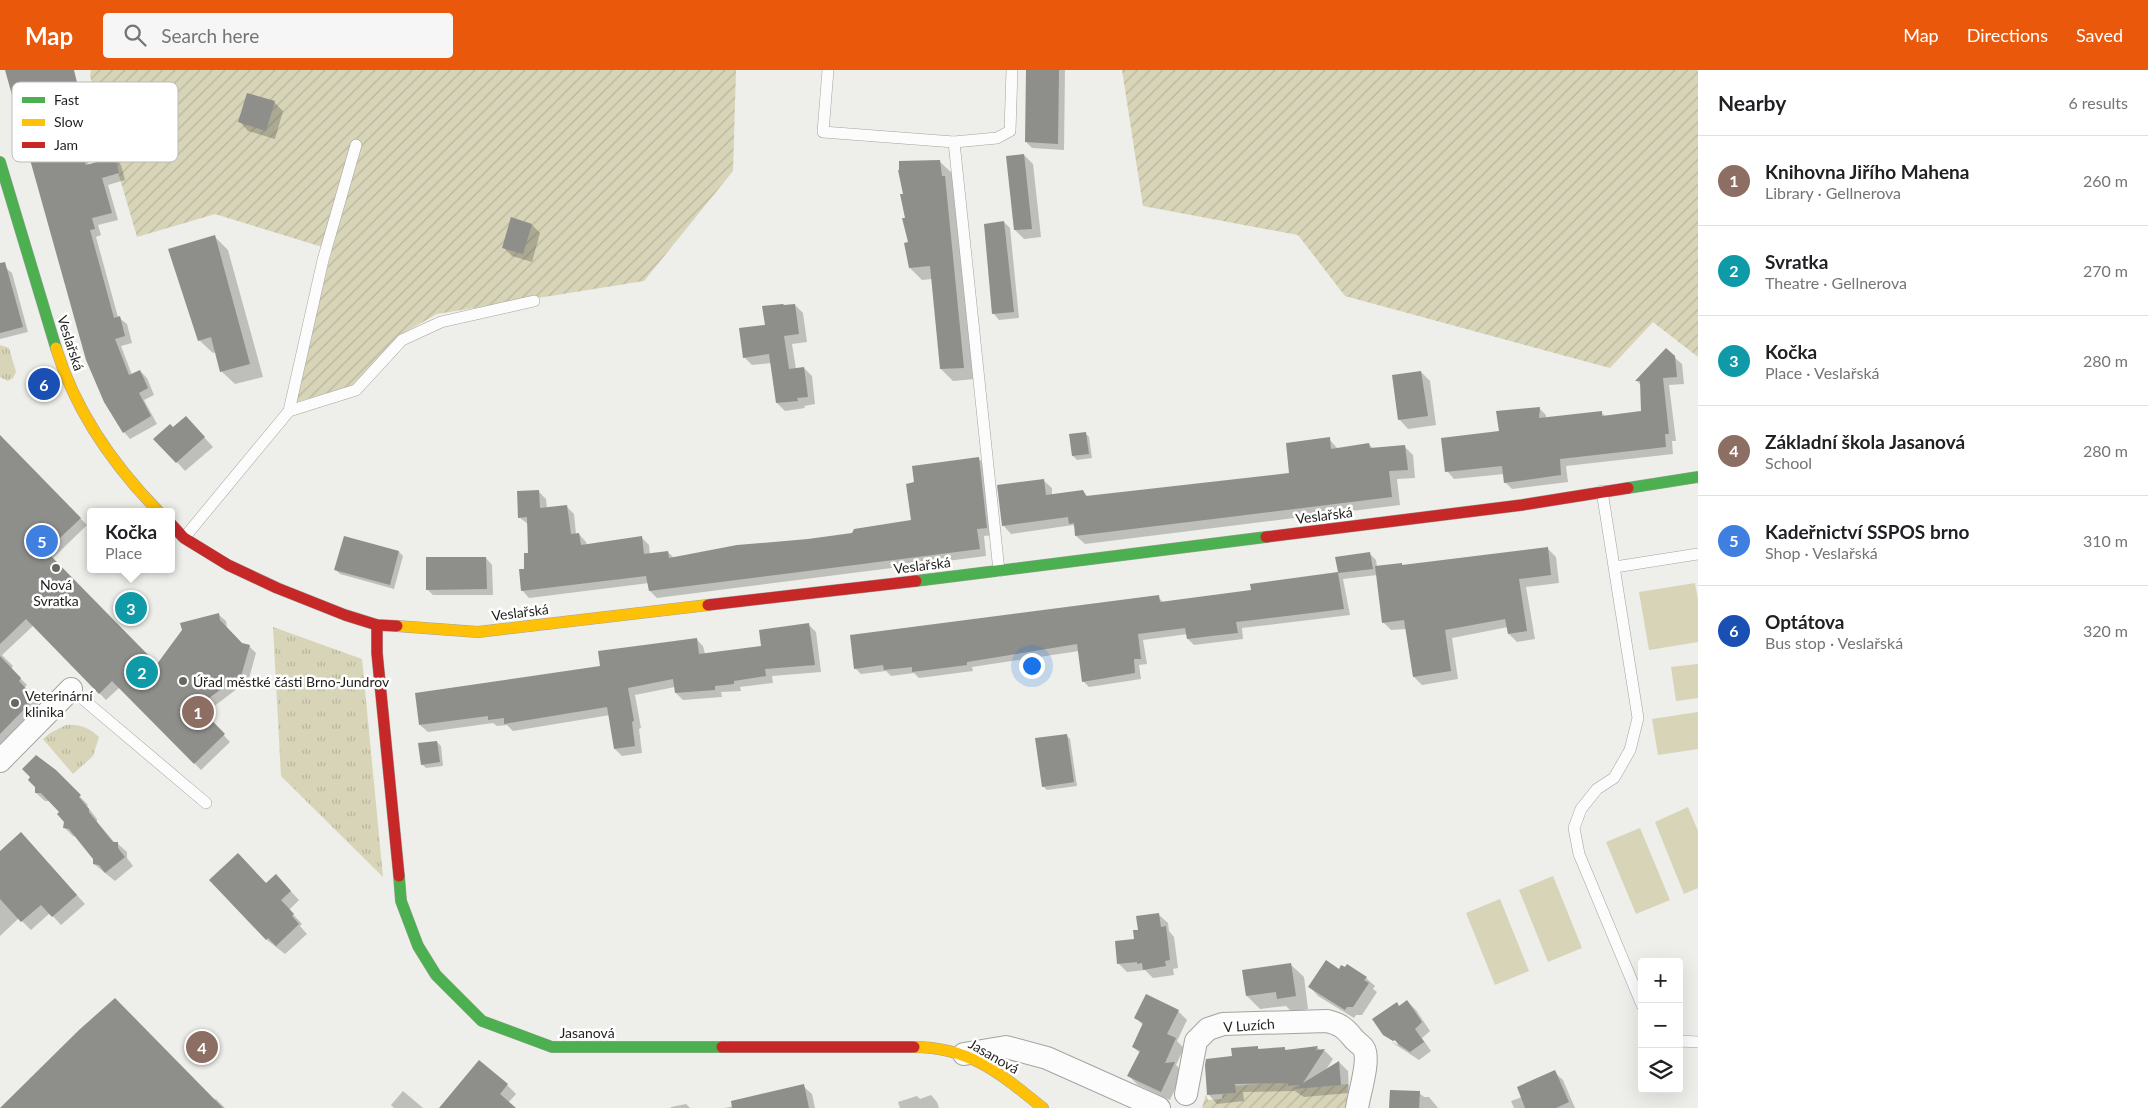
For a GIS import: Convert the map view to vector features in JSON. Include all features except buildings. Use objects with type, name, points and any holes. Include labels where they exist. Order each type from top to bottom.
[{"type":"street","name":"Veslařská","points":[[0,162],[9,217],[60,360],[77,401],[107,450],[132,484],[155,508]]},
{"type":"street","name":"Veslařská","points":[[175,528],[184,538],[228,565],[326,608],[378,625],[478,632],[999,571],[1522,505],[1698,477]]},
{"type":"street","name":"Jasanová","points":[[378,625],[376,653],[401,902],[418,946],[436,976],[482,1021],[552,1047],[927,1047],[964,1054],[1005,1077],[1043,1108]]},
{"type":"street","points":[[0,761],[71,690]]},
{"type":"street","name":"V Luzích","points":[[1186,1094],[1196,1041],[1208,1029],[1223,1024],[1327,1021],[1339,1024],[1348,1030],[1353,1039],[1364,1049],[1366,1071],[1360,1086],[1356,1108]]},
{"type":"street","points":[[964,1054],[1006,1048],[1047,1058],[1159,1108]]},
{"type":"lane","points":[[828,70],[822,132],[954,142],[997,138],[1010,131],[1012,70]]},
{"type":"lane","points":[[954,142],[999,571]]},
{"type":"lane","points":[[184,538],[289,411],[323,260],[356,145]]},
{"type":"lane","points":[[289,411],[356,390],[402,340],[441,322],[534,301]]},
{"type":"lane","points":[[1602,491],[1638,718],[1630,750],[1614,778],[1597,789],[1581,809],[1574,828],[1580,854],[1641,1003]]},
{"type":"lane","points":[[1615,567],[1698,554]]},
{"type":"lane","points":[[71,690],[206,803]]},
{"type":"lane","points":[[1683,1041],[1698,1042]]},
{"type":"green space","points":[[91,70],[736,70],[733,171],[644,281],[437,314],[398,336],[354,385],[293,403],[332,250],[215,214],[137,237],[115,162],[178,162],[178,82],[92,82]]},
{"type":"green space","points":[[1122,70],[1698,70],[1698,357],[1653,322],[1610,368],[1345,296],[1298,235],[1143,206]]},
{"type":"green space","points":[[0,345],[9,348],[16,372],[13,378],[8,381],[0,377]]},
{"type":"green space","points":[[1695,583],[1698,600],[1698,642],[1649,650],[1639,592]]},
{"type":"green space","points":[[273,627],[362,659],[383,877],[281,776]]},
{"type":"green space","points":[[1698,664],[1698,698],[1676,701],[1671,667]]},
{"type":"green space","points":[[1698,712],[1698,749],[1658,755],[1652,719]]},
{"type":"green space","points":[[66,725],[84,727],[99,737],[93,756],[73,774],[43,739]]},
{"type":"green space","points":[[1688,807],[1698,831],[1698,888],[1684,894],[1655,822]]},
{"type":"green space","points":[[1640,828],[1670,900],[1636,914],[1606,842]]},
{"type":"green space","points":[[1553,876],[1582,948],[1548,962],[1519,890]]},
{"type":"green space","points":[[1500,899],[1529,971],[1495,985],[1466,913]]},
{"type":"green space","points":[[1288,1081],[1288,1086],[1315,1084],[1316,1087],[1348,1084],[1347,1108],[1202,1108],[1206,1094],[1208,1100],[1222,1099],[1222,1094],[1235,1093],[1235,1086]]},
{"type":"traffic: fast","points":[[0,162],[56,348]]},
{"type":"traffic: fast","points":[[1628,488],[1698,477]]},
{"type":"traffic: fast","points":[[916,581],[1266,537]]},
{"type":"traffic: fast","points":[[399,876],[401,901],[418,946],[436,975],[482,1021],[552,1047],[722,1047]]},
{"type":"traffic: slow","points":[[56,348],[74,393],[98,436],[127,476],[155,508]]},
{"type":"traffic: slow","points":[[397,626],[478,632],[708,605]]},
{"type":"traffic: slow","points":[[914,1047],[934,1048],[968,1057],[1013,1084],[1043,1108]]},
{"type":"traffic: jam","points":[[1266,537],[1522,505],[1628,488]]},
{"type":"traffic: jam","points":[[175,528],[184,538],[228,565],[277,588],[345,615],[377,625],[397,626]]},
{"type":"traffic: jam","points":[[708,605],[916,581]]},
{"type":"traffic: jam","points":[[377,625],[377,653],[399,876]]},
{"type":"traffic: jam","points":[[722,1047],[914,1047]]},
{"type":"place","name":"Optátova","points":[[44,384]]},
{"type":"place","name":"Kadeřnictví SSPOS brno","points":[[42,541]]},
{"type":"place","name":"Nová Svratka","points":[[56,568]]},
{"type":"place","name":"Kočka","points":[[131,608]]},
{"type":"place","name":"Svratka","points":[[142,672]]},
{"type":"place","name":"Úřad městké části Brno-Jundrov","points":[[183,681]]},
{"type":"place","name":"Veterinární klinika","points":[[15,703]]},
{"type":"place","name":"Knihovna Jiřího Mahena","points":[[198,712]]},
{"type":"place","name":"Základní škola Jasanová","points":[[202,1047]]}]
